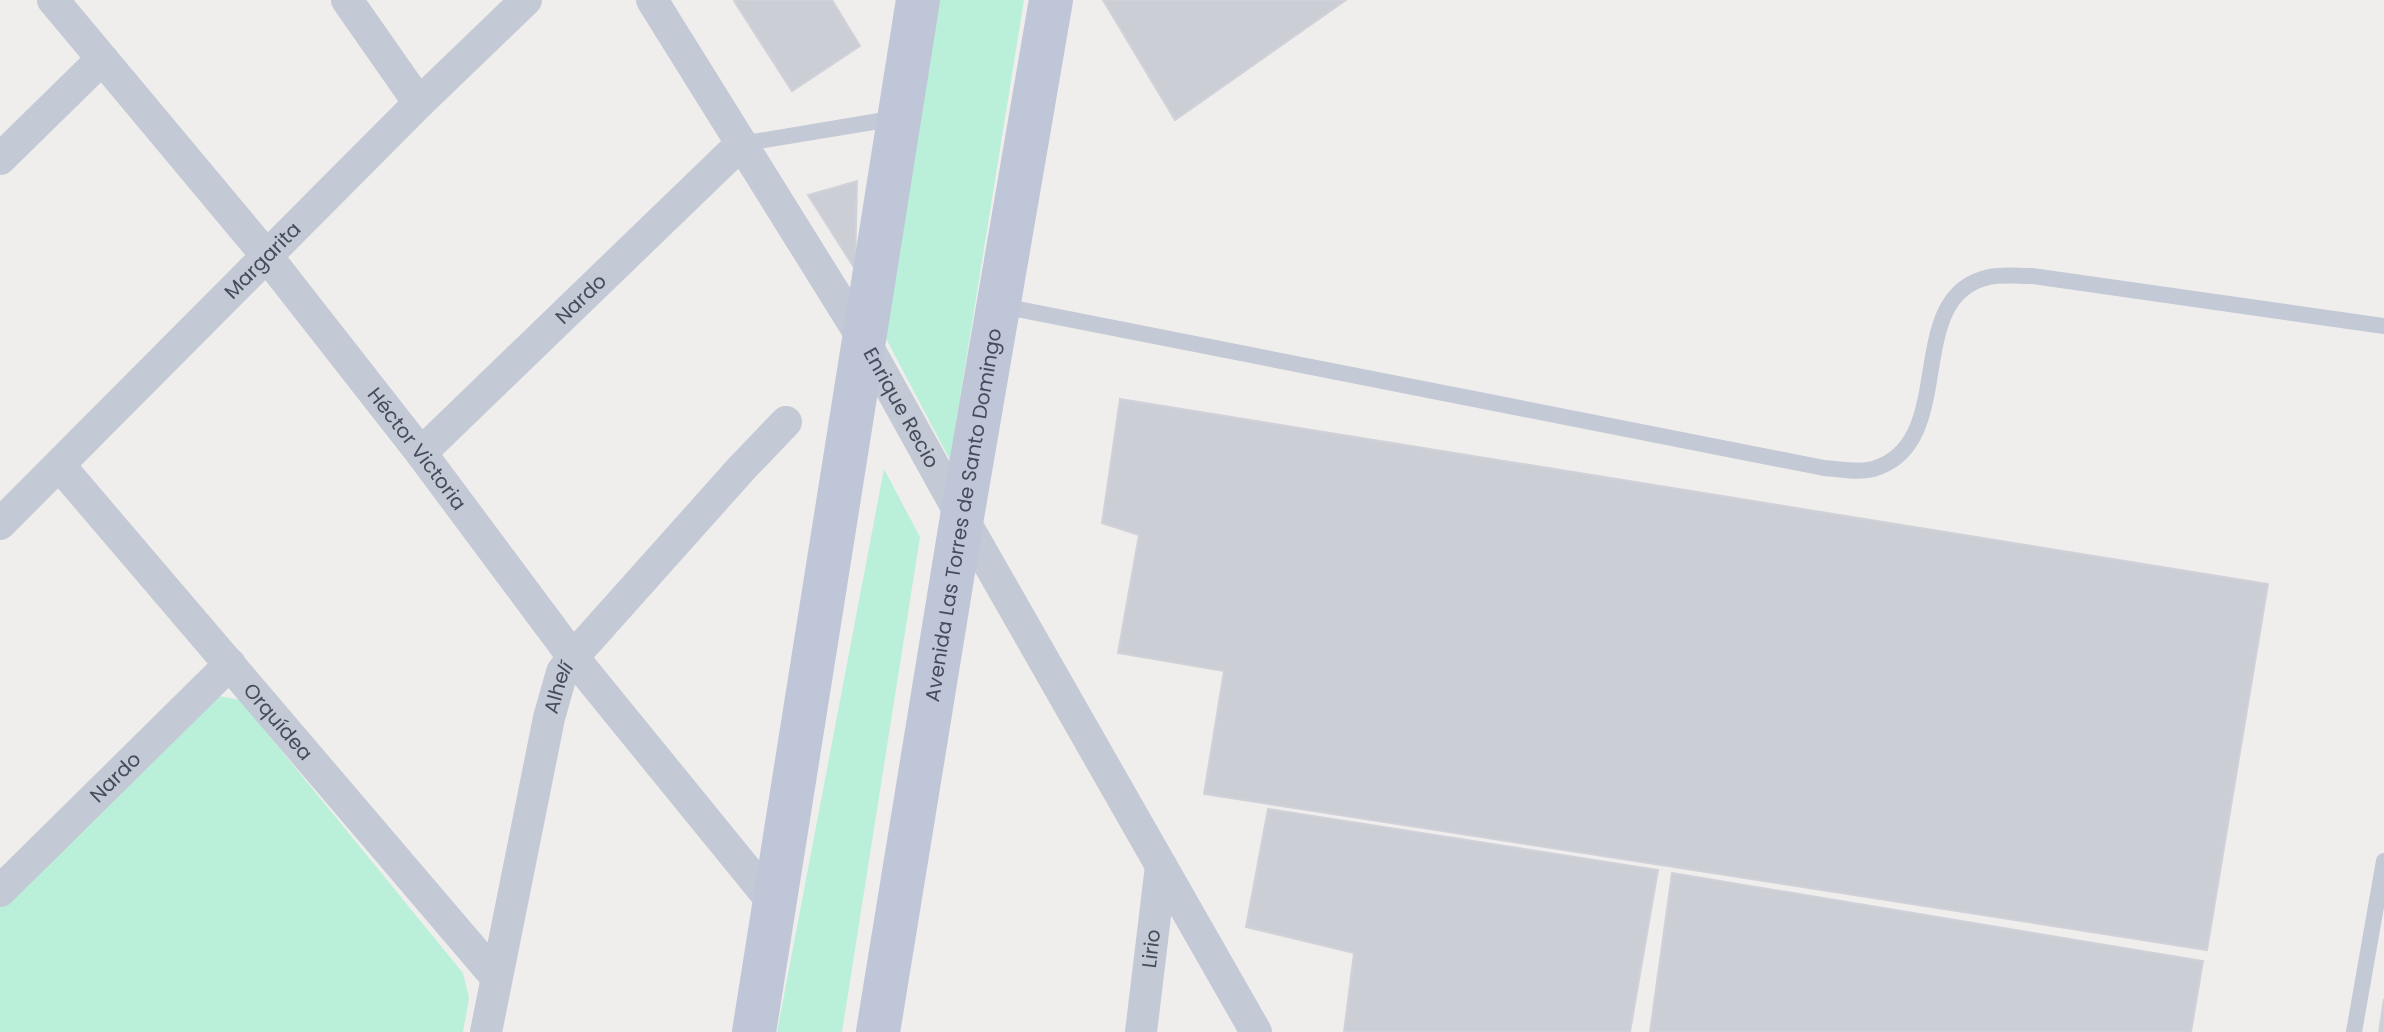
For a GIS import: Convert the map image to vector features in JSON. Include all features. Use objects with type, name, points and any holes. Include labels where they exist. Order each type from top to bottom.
[{"type":"street","name":"Héctor Victoria","points":[[53,0],[266,255],[421,453],[573,657],[775,905]]},
{"type":"street","points":[[347,0],[419,103]]},
{"type":"street","name":"Margarita","points":[[0,524],[266,255],[526,0]]},
{"type":"street","name":"Enrique Recio","points":[[652,0],[865,342],[1256,1032]]},
{"type":"street","points":[[754,1032],[918,0]]},
{"type":"street","name":"Avenida Las Torres de Santo Domingo","points":[[878,1032],[1051,0]]},
{"type":"street","points":[[0,159],[102,59]]},
{"type":"street","name":"Nardo","points":[[421,453],[741,144]]},
{"type":"street","name":"Alhelí","points":[[486,1032],[549,718],[562,672],[786,422]]},
{"type":"street","name":"Orquídea","points":[[60,466],[496,977]]},
{"type":"street","name":"Nardo","points":[[0,891],[230,664]]},
{"type":"street","name":"Lirio","points":[[1141,1032],[1161,866]]},
{"type":"lane","points":[[741,144],[900,118]]},
{"type":"lane","points":[[998,306],[1809,465],[1851,470],[1872,469],[1893,460],[1909,443],[1922,415],[1943,315],[1951,300],[1966,287],[1987,277],[2032,276],[2384,326]]},
{"type":"lane","points":[[2354,1032],[2384,861]]},
{"type":"green space","points":[[932,0],[1024,0],[950,460],[882,331]]},
{"type":"green space","points":[[884,469],[920,537],[842,1032],[777,1032]]},
{"type":"green space","points":[[208,694],[240,700],[463,973],[469,998],[463,1032],[0,1032],[0,902]]},
{"type":"building","points":[[736,0],[832,0],[860,46],[792,91]]},
{"type":"building","points":[[1103,0],[1346,0],[1175,120]]},
{"type":"building","points":[[857,181],[855,269],[808,195]]},
{"type":"building","points":[[1120,399],[2268,584],[2207,950],[1204,794],[1224,671],[1118,653],[1139,535],[1102,523]]},
{"type":"building","points":[[1268,809],[1658,870],[1630,1032],[1344,1032],[1354,953],[1246,927]]},
{"type":"building","points":[[1672,873],[2203,961],[2191,1032],[1650,1032]]},
{"type":"building","points":[[2384,999],[2384,1032],[2379,1032]]}]
